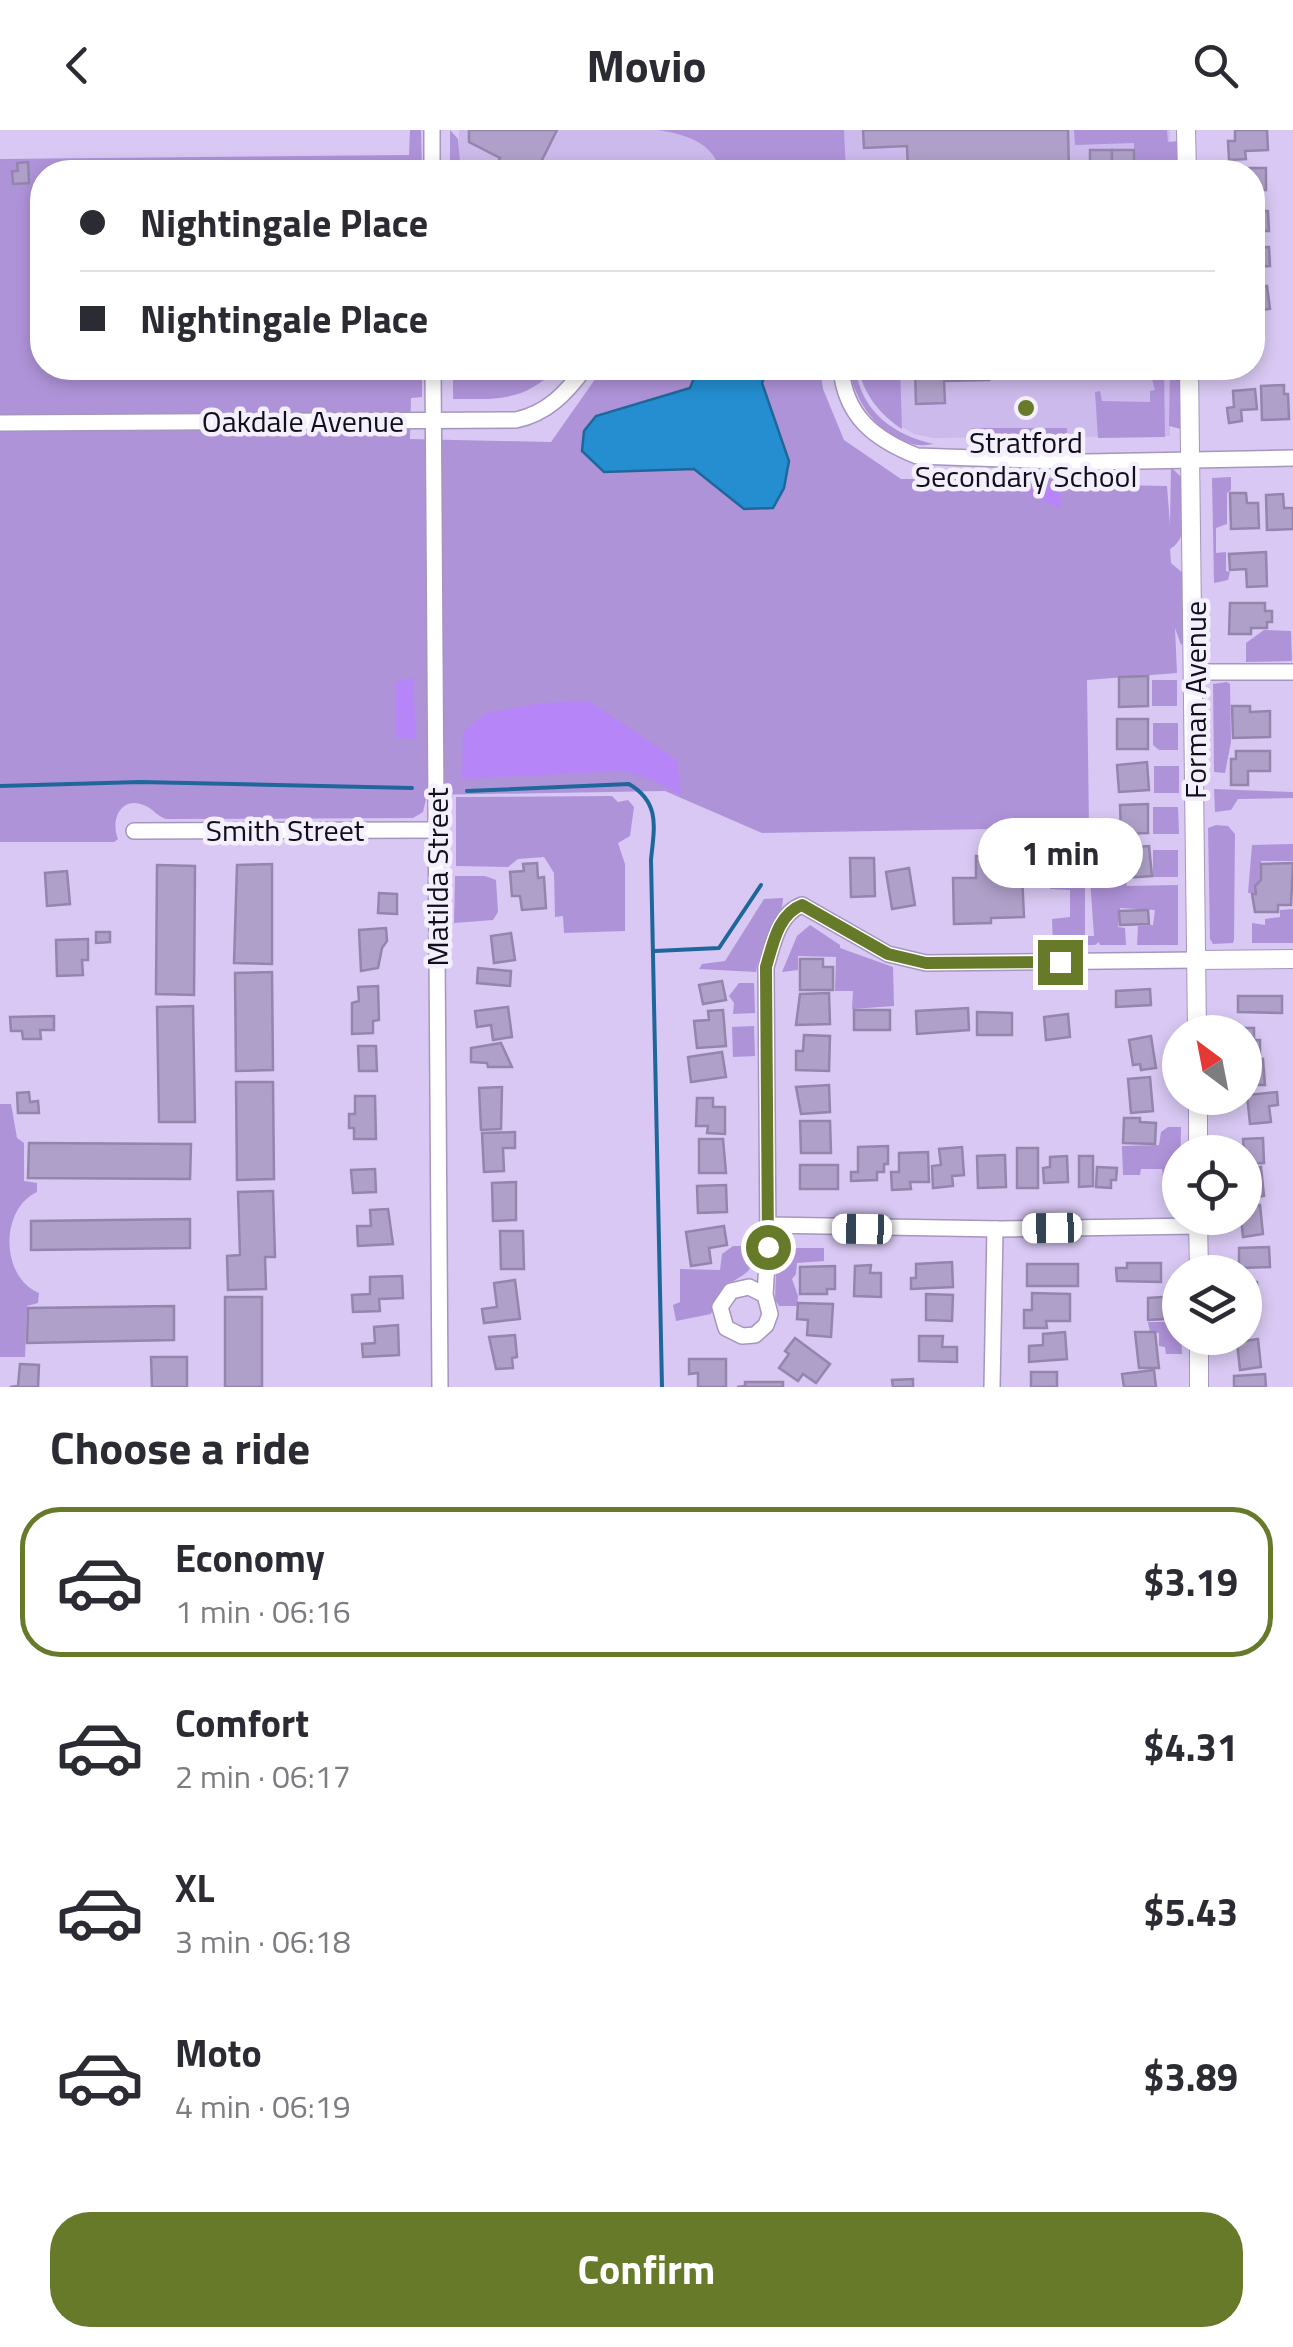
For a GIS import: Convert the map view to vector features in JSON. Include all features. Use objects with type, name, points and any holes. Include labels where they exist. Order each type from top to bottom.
[{"type":"street","points":[[432,130],[432,160]]},
{"type":"street","points":[[1186,130],[1186,160]]},
{"type":"street","name":"Matilda Street","points":[[433,380],[440,1387]]},
{"type":"street","name":"Oakdale Avenue","points":[[0,423],[516,420],[554,404],[574,380]]},
{"type":"street","points":[[841,380],[853,412],[881,439],[917,456],[1008,461],[1192,462],[1293,458]]},
{"type":"street","name":"Forman Avenue","points":[[1190,380],[1197,1015]]},
{"type":"street","points":[[1196,672],[1293,672]]},
{"type":"street","name":"Smith Street","points":[[134,831],[436,830]]},
{"type":"street","points":[[764,1295],[768,1226],[766,967],[778,928],[792,909],[802,905],[888,954],[926,963],[1293,959]]},
{"type":"street","points":[[768,1226],[996,1229],[1162,1223]]},
{"type":"street","points":[[992,1387],[996,1229]]},
{"type":"street","points":[[1199,1355],[1199,1387]]},
{"type":"shaded area","points":[[410,130],[421,130],[422,160],[30,160],[30,380],[422,380],[422,397],[411,398],[410,439],[551,442],[595,380],[822,380],[844,440],[901,479],[1067,478],[1067,484],[1167,486],[1170,525],[1171,467],[1182,478],[1184,497],[1184,527],[1170,549],[1171,563],[1184,574],[1185,641],[1181,645],[1175,628],[1177,673],[1087,680],[1089,827],[1085,830],[1085,936],[1094,936],[1089,864],[1120,865],[1121,879],[1126,879],[1127,886],[1178,885],[1178,945],[1137,945],[1138,926],[1153,925],[1155,910],[1120,908],[1118,927],[1125,928],[1126,945],[1053,945],[1052,919],[1070,917],[1070,890],[1050,889],[1056,848],[1042,828],[762,833],[665,791],[427,795],[423,812],[413,818],[166,819],[146,806],[130,803],[117,817],[118,839],[114,842],[0,842],[0,159],[409,155]]},
{"type":"shaded area","points":[[450,130],[458,139],[460,160],[450,160]]},
{"type":"shaded area","points":[[459,130],[1170,130],[1170,160],[459,160]]},
{"type":"shaded area","points":[[657,130],[844,130],[845,160],[716,160],[705,147],[678,134]]},
{"type":"shaded area","points":[[1074,130],[1167,130],[1168,142],[1179,141],[1180,160],[1134,160],[1134,143],[1075,145]]},
{"type":"shaded area","points":[[453,380],[544,380],[509,396],[453,399]]},
{"type":"shaded area","points":[[858,380],[872,409],[893,428],[934,444],[918,445],[890,434],[867,412],[853,383]]},
{"type":"shaded area","points":[[862,380],[900,380],[902,429],[886,417]]},
{"type":"shaded area","name":"Stratford Secondary School","points":[[869,380],[1170,380],[1170,436],[933,438],[914,434],[891,420]]},
{"type":"shaded area","points":[[1152,380],[1164,380],[1165,437],[1098,438],[1095,392],[1100,391],[1102,401],[1150,402],[1150,391],[1155,390]]},
{"type":"shaded area","points":[[1170,380],[1183,380],[1181,429],[1169,426]]},
{"type":"shaded area","points":[[972,428],[1067,428],[1067,438],[974,439]]},
{"type":"shaded area","points":[[1231,477],[1227,524],[1216,528],[1216,553],[1226,552],[1226,571],[1230,572],[1228,580],[1214,583],[1212,478]]},
{"type":"shaded area","points":[[1061,482],[1060,509],[1028,492]]},
{"type":"shaded area","points":[[1264,630],[1291,631],[1292,661],[1246,662],[1246,643]]},
{"type":"shaded area","points":[[413,678],[416,739],[396,738],[396,685],[399,680]]},
{"type":"shaded area","points":[[1152,680],[1177,680],[1177,706],[1152,706]]},
{"type":"shaded area","points":[[1227,682],[1231,742],[1225,773],[1214,772],[1213,684]]},
{"type":"shaded area","points":[[589,701],[677,760],[681,795],[653,780],[623,771],[462,779],[463,732],[485,713],[543,703]]},
{"type":"shaded area","points":[[1153,723],[1178,723],[1178,750],[1159,750],[1153,745]]},
{"type":"shaded area","points":[[1154,766],[1179,766],[1179,793],[1154,793]]},
{"type":"shaded area","points":[[1214,789],[1293,792],[1293,798],[1238,799],[1231,810],[1215,812]]},
{"type":"shaded area","points":[[612,796],[618,802],[628,800],[634,807],[630,836],[618,843],[625,864],[625,931],[564,933],[563,916],[555,917],[554,873],[544,857],[518,859],[508,867],[456,866],[456,797]]},
{"type":"shaded area","points":[[1153,807],[1178,807],[1179,834],[1153,834]]},
{"type":"shaded area","points":[[1228,826],[1235,834],[1233,943],[1213,944],[1210,939],[1208,828]]},
{"type":"shaded area","points":[[1293,844],[1293,861],[1261,861],[1255,893],[1248,893],[1252,845]]},
{"type":"shaded area","points":[[1153,850],[1178,850],[1178,877],[1153,877]]},
{"type":"shaded area","points":[[455,876],[496,880],[498,912],[493,920],[454,923]]},
{"type":"shaded area","points":[[783,898],[756,972],[699,969],[702,964],[725,961],[764,899]]},
{"type":"shaded area","points":[[1293,909],[1293,943],[1252,943],[1252,923],[1265,925],[1265,919],[1280,917],[1280,910]]},
{"type":"shaded area","points":[[810,925],[840,948],[893,967],[894,1006],[852,1009],[853,991],[835,991],[836,957],[798,956],[798,970],[782,972],[797,936]]},
{"type":"shaded area","points":[[739,983],[754,983],[755,1013],[733,1014],[734,1003],[729,996]]},
{"type":"shaded area","points":[[754,1026],[755,1056],[733,1057],[732,1027]]},
{"type":"shaded area","points":[[0,1104],[11,1104],[17,1138],[24,1143],[24,1181],[37,1183],[37,1192],[16,1213],[11,1227],[11,1258],[17,1273],[39,1293],[38,1303],[27,1306],[25,1357],[0,1357]]},
{"type":"shaded area","points":[[1168,1127],[1181,1127],[1181,1135],[1162,1135],[1162,1169],[1141,1169],[1140,1175],[1123,1175],[1122,1146],[1159,1145],[1161,1132]]},
{"type":"shaded area","points":[[733,1246],[755,1246],[749,1270],[722,1290],[711,1314],[676,1321],[673,1305],[680,1302],[680,1269],[720,1270],[722,1254]]},
{"type":"shaded area","points":[[777,1248],[824,1248],[824,1261],[797,1263],[792,1279],[797,1306],[779,1306],[775,1300]]},
{"type":"shaded area","points":[[1148,1322],[1162,1322],[1162,1346],[1159,1333],[1150,1332]]},
{"type":"water","points":[[693,380],[763,380],[789,461],[784,488],[773,508],[744,509],[694,469],[604,472],[582,451],[584,431],[596,416],[690,388]]},
{"type":"building","points":[[469,130],[557,130],[542,160],[499,160],[469,142]]},
{"type":"building","points":[[863,130],[1068,130],[1069,160],[908,160],[907,146],[864,148]]},
{"type":"building","points":[[1235,130],[1267,130],[1268,150],[1245,151],[1246,159],[1229,160],[1228,141],[1235,141]]},
{"type":"building","points":[[1090,150],[1112,150],[1112,160],[1090,160]]},
{"type":"building","points":[[1112,150],[1134,150],[1134,160],[1112,160]]},
{"type":"building","points":[[28,162],[29,183],[13,184],[12,171],[18,171],[17,163]]},
{"type":"building","points":[[1265,211],[1268,211],[1269,231],[1265,231]]},
{"type":"building","points":[[1265,247],[1269,247],[1270,266],[1265,266]]},
{"type":"building","points":[[1265,286],[1270,309],[1265,310]]},
{"type":"building","points":[[915,380],[989,380],[944,381],[945,403],[916,404]]},
{"type":"building","points":[[1284,385],[1289,419],[1262,420],[1261,386]]},
{"type":"building","points":[[1255,389],[1257,409],[1241,410],[1242,421],[1229,423],[1227,408],[1234,407],[1233,391]]},
{"type":"building","points":[[1230,493],[1246,493],[1247,503],[1258,503],[1259,528],[1231,529]]},
{"type":"building","points":[[1283,494],[1284,508],[1293,508],[1293,529],[1267,530],[1266,495]]},
{"type":"building","points":[[1266,552],[1267,586],[1247,587],[1246,569],[1230,570],[1229,554]]},
{"type":"building","points":[[1230,603],[1265,603],[1265,611],[1272,611],[1272,622],[1267,622],[1267,628],[1251,628],[1251,634],[1229,634]]},
{"type":"building","points":[[1148,676],[1148,706],[1119,707],[1119,677]]},
{"type":"building","points":[[1232,706],[1250,706],[1250,712],[1270,711],[1270,737],[1233,738]]},
{"type":"building","points":[[1117,719],[1148,719],[1148,749],[1117,749]]},
{"type":"building","points":[[1236,751],[1270,751],[1270,771],[1248,771],[1248,785],[1231,785],[1231,759],[1236,759]]},
{"type":"building","points":[[1147,762],[1149,790],[1119,792],[1117,765]]},
{"type":"building","points":[[1148,804],[1148,833],[1121,834],[1120,805]]},
{"type":"building","points":[[1008,832],[1020,832],[1024,917],[954,924],[953,878],[976,878],[976,856],[1008,856]]},
{"type":"building","points":[[1149,846],[1152,876],[1123,878],[1121,848]]},
{"type":"building","points":[[850,858],[874,858],[875,896],[851,897]]},
{"type":"building","points":[[537,863],[538,878],[544,877],[546,908],[522,910],[520,896],[512,896],[510,872],[524,871],[523,864]]},
{"type":"building","points":[[1293,863],[1291,905],[1278,905],[1278,912],[1255,912],[1252,894],[1256,894],[1255,886],[1261,880],[1261,864]]},
{"type":"building","points":[[272,864],[272,964],[234,963],[237,865]]},
{"type":"building","points":[[157,865],[195,866],[194,995],[156,994]]},
{"type":"building","points":[[909,868],[915,905],[892,909],[886,872]]},
{"type":"building","points":[[67,871],[70,904],[47,906],[45,873]]},
{"type":"building","points":[[379,893],[397,894],[397,914],[378,913]]},
{"type":"building","points":[[1148,910],[1149,924],[1120,925],[1119,911]]},
{"type":"building","points":[[386,928],[387,941],[378,968],[361,971],[359,930]]},
{"type":"building","points":[[96,932],[110,932],[110,942],[96,943]]},
{"type":"building","points":[[511,933],[515,960],[494,963],[491,936]]},
{"type":"building","points":[[88,939],[88,960],[82,960],[83,975],[57,976],[56,940]]},
{"type":"building","points":[[800,959],[823,959],[823,967],[833,967],[833,990],[800,990]]},
{"type":"building","points":[[478,968],[511,971],[510,986],[477,983]]},
{"type":"building","points":[[272,972],[273,1070],[236,1071],[235,973]]},
{"type":"building","points":[[722,981],[726,1000],[703,1004],[699,985]]},
{"type":"building","points":[[378,986],[379,1020],[373,1021],[373,1033],[352,1034],[352,1003],[359,1001],[358,987]]},
{"type":"building","points":[[1150,989],[1151,1005],[1116,1007],[1116,991]]},
{"type":"building","points":[[829,993],[830,1024],[796,1025],[800,994]]},
{"type":"building","points":[[1238,996],[1282,996],[1282,1013],[1238,1012]]},
{"type":"building","points":[[193,1006],[195,1122],[159,1122],[157,1007]]},
{"type":"building","points":[[508,1007],[512,1037],[493,1040],[491,1025],[477,1027],[475,1011]]},
{"type":"building","points":[[968,1008],[969,1030],[917,1034],[916,1011]]},
{"type":"building","points":[[723,1010],[726,1046],[697,1048],[694,1021],[709,1020],[708,1011]]},
{"type":"building","points":[[854,1010],[890,1010],[890,1030],[854,1030]]},
{"type":"building","points":[[977,1012],[1012,1013],[1012,1035],[977,1035]]},
{"type":"building","points":[[1068,1014],[1070,1037],[1046,1040],[1044,1017]]},
{"type":"building","points":[[54,1016],[54,1030],[40,1030],[41,1039],[23,1039],[22,1031],[11,1031],[10,1017]]},
{"type":"building","points":[[804,1035],[830,1036],[829,1071],[796,1070],[796,1051],[803,1051]]},
{"type":"building","points":[[1151,1036],[1156,1068],[1141,1070],[1140,1064],[1133,1065],[1129,1040]]},
{"type":"building","points":[[501,1043],[512,1067],[471,1062],[471,1048]]},
{"type":"building","points":[[358,1046],[376,1046],[377,1071],[359,1071]]},
{"type":"building","points":[[722,1052],[726,1077],[691,1082],[688,1057]]},
{"type":"building","points":[[1150,1077],[1153,1111],[1131,1113],[1128,1079]]},
{"type":"building","points":[[236,1082],[273,1082],[274,1179],[237,1180]]},
{"type":"building","points":[[829,1085],[830,1112],[801,1114],[796,1087]]},
{"type":"building","points":[[502,1087],[501,1129],[481,1130],[479,1088]]},
{"type":"building","points":[[29,1092],[30,1102],[38,1101],[39,1113],[18,1113],[17,1093]]},
{"type":"building","points":[[1277,1092],[1278,1105],[1269,1106],[1271,1122],[1250,1124],[1249,1115],[1262,1115],[1262,1094]]},
{"type":"building","points":[[355,1096],[375,1096],[376,1139],[354,1139],[349,1114],[355,1114]]},
{"type":"building","points":[[697,1098],[713,1098],[713,1107],[725,1107],[725,1134],[707,1133],[708,1126],[696,1126]]},
{"type":"building","points":[[1124,1118],[1156,1123],[1155,1144],[1123,1143]]},
{"type":"building","points":[[800,1121],[830,1121],[831,1153],[801,1153]]},
{"type":"building","points":[[515,1132],[515,1148],[503,1148],[504,1171],[484,1172],[482,1133]]},
{"type":"building","points":[[699,1139],[723,1139],[726,1173],[699,1173]]},
{"type":"building","points":[[29,1143],[191,1144],[190,1179],[28,1178]]},
{"type":"building","points":[[888,1146],[888,1164],[884,1164],[884,1172],[877,1172],[877,1180],[851,1181],[851,1172],[858,1172],[858,1147]]},
{"type":"building","points":[[962,1147],[964,1175],[952,1176],[953,1186],[933,1188],[932,1166],[941,1165],[939,1149]]},
{"type":"building","points":[[1017,1148],[1038,1148],[1038,1188],[1017,1188]]},
{"type":"building","points":[[928,1152],[929,1182],[910,1182],[911,1189],[892,1190],[891,1172],[899,1172],[899,1153]]},
{"type":"building","points":[[1005,1155],[1006,1187],[978,1188],[977,1156]]},
{"type":"building","points":[[1067,1156],[1068,1182],[1044,1183],[1043,1168],[1050,1167],[1050,1157]]},
{"type":"building","points":[[1079,1156],[1093,1156],[1093,1186],[1079,1187]]},
{"type":"building","points":[[800,1165],[838,1165],[838,1189],[800,1189]]},
{"type":"building","points":[[1097,1167],[1117,1168],[1111,1188],[1096,1187]]},
{"type":"building","points":[[375,1169],[376,1192],[353,1193],[351,1170]]},
{"type":"building","points":[[516,1182],[516,1220],[493,1221],[492,1183]]},
{"type":"building","points":[[726,1185],[727,1212],[698,1213],[697,1186]]},
{"type":"building","points":[[273,1191],[275,1257],[265,1257],[266,1289],[228,1290],[227,1256],[240,1255],[238,1192]]},
{"type":"building","points":[[388,1209],[393,1244],[358,1246],[357,1226],[371,1226],[370,1210]]},
{"type":"building","points":[[190,1219],[190,1248],[31,1250],[31,1221]]},
{"type":"building","points":[[724,1226],[727,1245],[709,1248],[711,1263],[691,1266],[686,1232]]},
{"type":"building","points":[[500,1231],[523,1231],[524,1269],[501,1269]]},
{"type":"building","points":[[1269,1247],[1270,1267],[1262,1267],[1262,1255],[1239,1255],[1239,1248]]},
{"type":"building","points":[[952,1262],[953,1287],[911,1289],[916,1264]]},
{"type":"building","points":[[1127,1263],[1161,1263],[1161,1282],[1117,1281],[1116,1268],[1127,1268]]},
{"type":"building","points":[[1027,1264],[1078,1264],[1078,1286],[1027,1286]]},
{"type":"building","points":[[871,1265],[870,1273],[881,1273],[881,1297],[854,1296],[855,1266]]},
{"type":"building","points":[[835,1266],[835,1289],[827,1289],[827,1294],[800,1294],[800,1267]]},
{"type":"building","points":[[402,1276],[403,1298],[379,1299],[380,1311],[353,1312],[352,1295],[370,1294],[370,1277]]},
{"type":"building","points":[[515,1280],[520,1319],[484,1323],[482,1309],[497,1307],[494,1283]]},
{"type":"building","points":[[1032,1293],[1070,1294],[1070,1321],[1046,1321],[1047,1328],[1024,1328],[1024,1310],[1032,1310]]},
{"type":"building","points":[[926,1294],[953,1295],[952,1321],[926,1320]]},
{"type":"building","points":[[225,1297],[262,1297],[262,1387],[225,1387]]},
{"type":"building","points":[[1162,1297],[1162,1319],[1148,1320],[1148,1298]]},
{"type":"building","points":[[798,1303],[833,1304],[831,1337],[807,1335],[808,1320],[797,1319]]},
{"type":"building","points":[[174,1306],[174,1340],[27,1343],[28,1308]]},
{"type":"building","points":[[398,1325],[399,1355],[363,1357],[362,1344],[375,1343],[374,1327]]},
{"type":"building","points":[[1065,1332],[1067,1359],[1029,1362],[1029,1346],[1043,1345],[1043,1334]]},
{"type":"building","points":[[1135,1332],[1155,1332],[1159,1368],[1139,1368]]},
{"type":"building","points":[[515,1335],[517,1357],[512,1358],[513,1368],[496,1369],[489,1337]]},
{"type":"building","points":[[919,1336],[943,1336],[942,1347],[957,1347],[957,1362],[919,1361]]},
{"type":"building","points":[[795,1338],[830,1364],[816,1383],[803,1374],[798,1381],[779,1368]]},
{"type":"building","points":[[1238,1355],[1260,1355],[1261,1367],[1240,1370]]},
{"type":"building","points":[[151,1357],[187,1357],[187,1387],[152,1387]]},
{"type":"building","points":[[689,1359],[726,1359],[726,1387],[698,1387],[698,1373],[689,1374]]},
{"type":"building","points":[[20,1364],[39,1365],[38,1387],[10,1387],[18,1386]]},
{"type":"building","points":[[1154,1370],[1156,1387],[1124,1387],[1122,1374]]},
{"type":"building","points":[[1031,1372],[1057,1372],[1057,1387],[1031,1387]]},
{"type":"building","points":[[1265,1374],[1266,1387],[1234,1387],[1234,1376]]},
{"type":"building","points":[[913,1379],[913,1387],[893,1387],[892,1380]]},
{"type":"building","points":[[745,1382],[783,1382],[783,1387],[737,1387],[745,1386]]},
{"type":"waterway","points":[[0,786],[140,782],[412,788]]},
{"type":"waterway","points":[[467,791],[629,784],[651,808],[662,1387]]},
{"type":"waterway","points":[[655,951],[719,948],[761,885]]},
{"type":"place","name":"Stratford Secondary School","points":[[1026,408]]},
{"type":"route","points":[[768,1247],[766,967],[778,928],[792,909],[802,905],[888,954],[926,963],[1060,962]]}]
